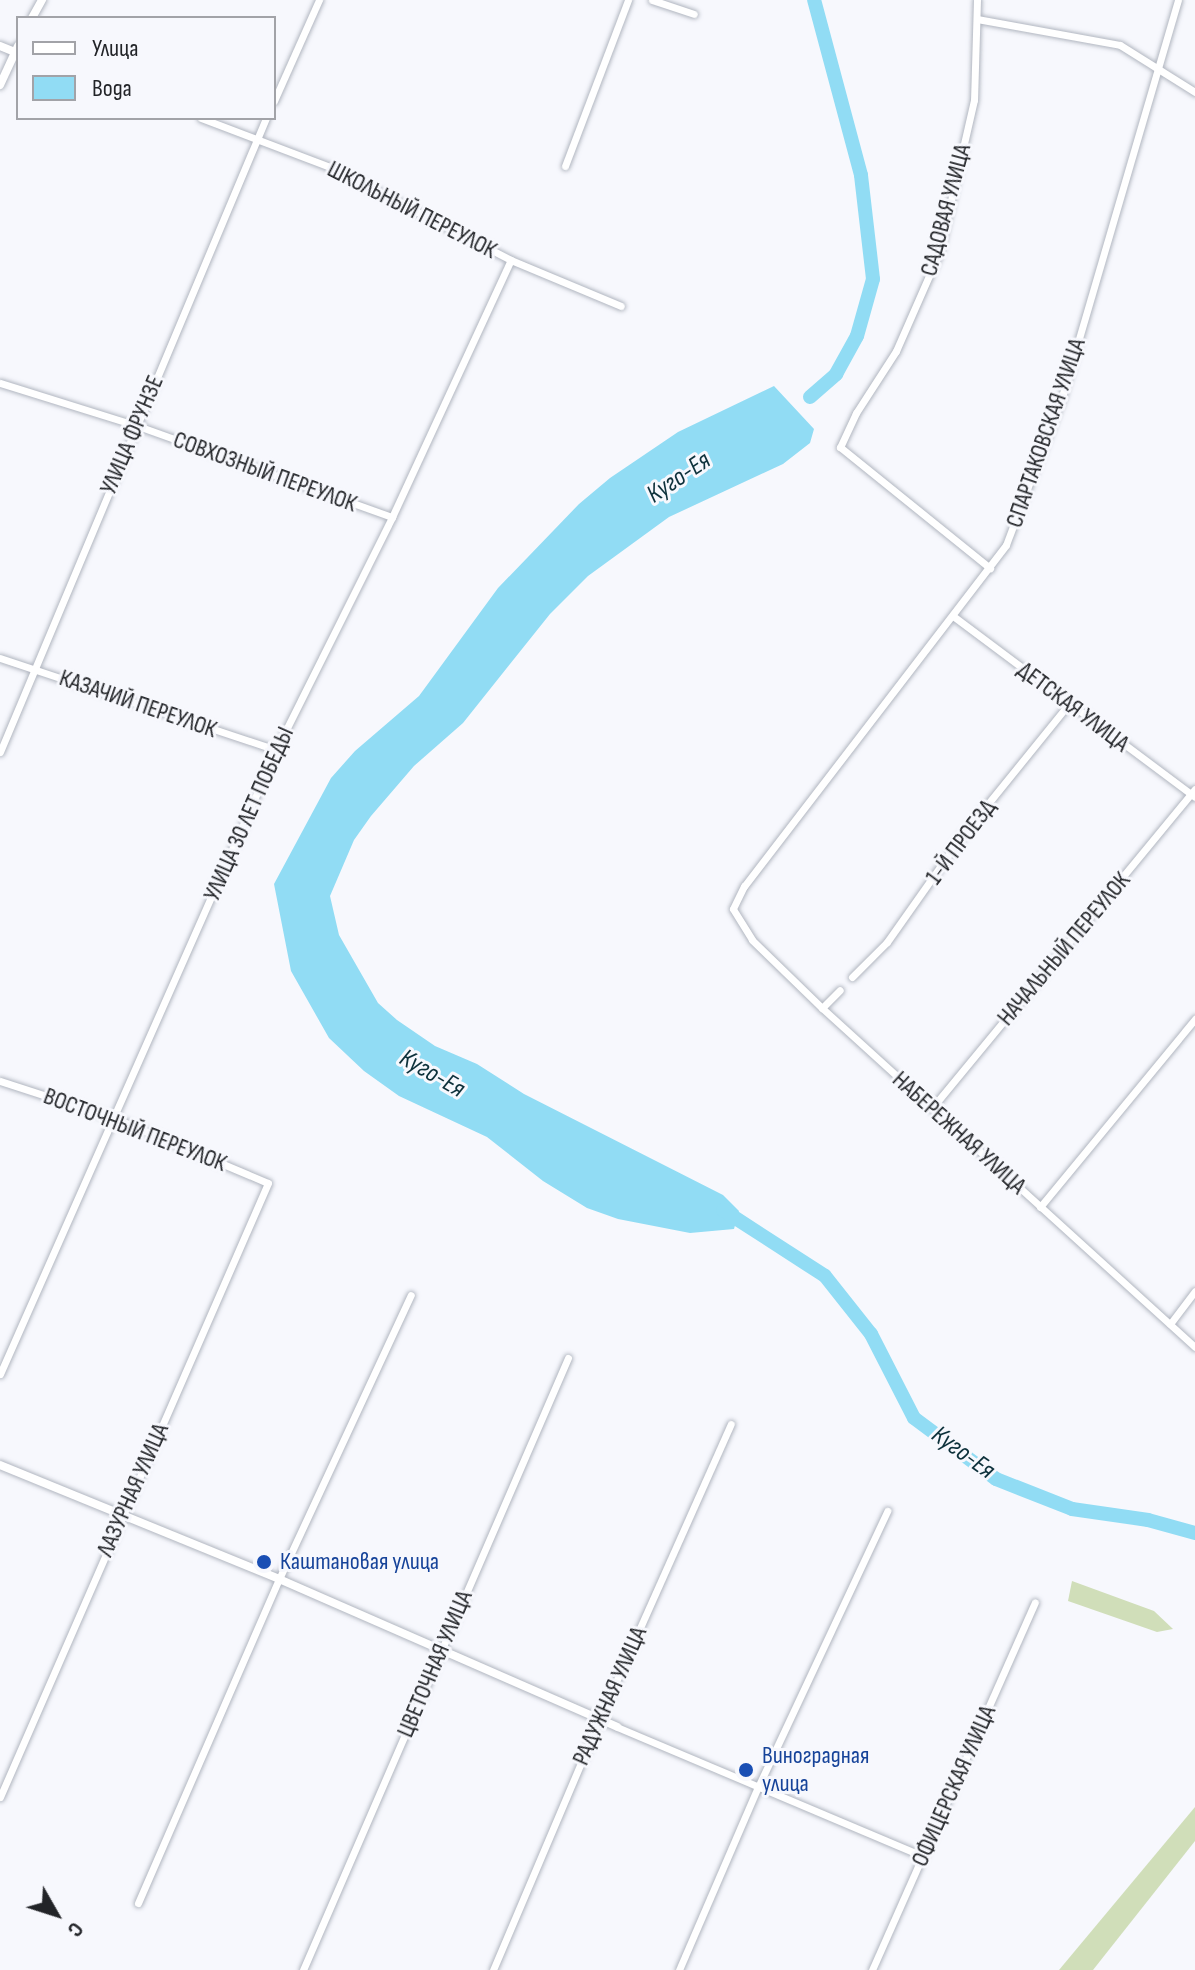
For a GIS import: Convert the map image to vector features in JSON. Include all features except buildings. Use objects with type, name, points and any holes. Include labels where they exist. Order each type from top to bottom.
[{"type":"street","points":[[276,97],[319,0]]},
{"type":"street","points":[[565,166],[628,0]]},
{"type":"street","points":[[652,0],[694,14]]},
{"type":"street","name":"САДОВАЯ УЛИЦА","points":[[977,0],[974,100],[939,253],[896,351],[856,413],[840,447],[990,568]]},
{"type":"street","name":"СПАРТАКОВСКАЯ УЛИЦА","points":[[733,909],[744,886],[1006,545],[1063,394],[1161,68],[1166,35],[1178,0]]},
{"type":"street","points":[[977,19],[1120,45],[1195,92]]},
{"type":"street","points":[[0,85],[16,52]]},
{"type":"street","name":"ШКОЛЬНЫЙ ПЕРЕУЛОК","points":[[207,120],[330,167],[511,260],[621,306]]},
{"type":"street","name":"УЛИЦА ФРУНЗЕ","points":[[0,752],[265,120]]},
{"type":"street","name":"УЛИЦА 30 ЛЕТ ПОБЕДЫ","points":[[0,1374],[276,750],[392,517],[511,260]]},
{"type":"street","name":"СОВХОЗНЫЙ ПЕРЕУЛОК","points":[[0,383],[135,425],[392,517]]},
{"type":"street","name":"ДЕТСКАЯ УЛИЦА","points":[[953,616],[1068,705],[1194,793]]},
{"type":"street","name":"КАЗАЧИЙ ПЕРЕУЛОК","points":[[0,658],[276,750]]},
{"type":"street","name":"1-Й ПРОЕЗД","points":[[852,977],[887,942],[961,837],[1068,705]]},
{"type":"street","name":"НАЧАЛЬНЫЙ ПЕРЕУЛОК","points":[[932,1108],[1194,793]]},
{"type":"street","name":"НАБЕРЕЖНАЯ УЛИЦА","points":[[733,909],[745,932],[822,1008],[1195,1347]]},
{"type":"street","points":[[822,1008],[840,990]]},
{"type":"street","points":[[1040,1207],[1195,1019]]},
{"type":"street","name":"ВОСТОЧНЫЙ ПЕРЕУЛОК","points":[[0,1081],[114,1118],[268,1183]]},
{"type":"street","name":"ЛАЗУРНАЯ УЛИЦА","points":[[0,1797],[268,1183]]},
{"type":"street","points":[[1170,1324],[1195,1291]]},
{"type":"street","points":[[138,1903],[279,1579],[411,1295]]},
{"type":"street","name":"ЦВЕТОЧНАЯ УЛИЦА","points":[[303,1970],[568,1358]]},
{"type":"street","name":"РАДУЖНАЯ УЛИЦА","points":[[493,1970],[599,1720],[731,1424]]},
{"type":"street","points":[[0,1465],[279,1579],[599,1720],[923,1856]]},
{"type":"street","points":[[679,1970],[758,1787],[887,1511]]},
{"type":"street","name":"ОФИЦЕРСКАЯ УЛИЦА","points":[[872,1970],[1035,1603]]},
{"type":"green space","points":[[1072,1581],[1154,1611],[1173,1629],[1157,1632],[1068,1601]]},
{"type":"green space","points":[[1195,1807],[1195,1841],[1093,1970],[1059,1970]]},
{"type":"water","points":[[774,386],[814,429],[810,443],[783,464],[669,517],[588,576],[550,614],[463,723],[414,766],[371,816],[354,840],[330,896],[339,935],[378,1003],[397,1020],[435,1046],[477,1064],[524,1094],[723,1195],[739,1211],[734,1229],[690,1233],[618,1219],[587,1208],[543,1181],[487,1137],[399,1096],[364,1071],[329,1038],[291,971],[274,884],[331,778],[355,751],[419,696],[498,588],[579,504],[610,478],[678,432]]},
{"type":"waterway","name":"Куго-Ея","points":[[810,397],[836,374],[857,336],[873,279],[861,175],[814,0]]},
{"type":"waterway","name":"Куго-Ея","points":[[723,1210],[825,1276],[871,1334],[914,1418],[996,1479],[1072,1509],[1148,1520],[1195,1533]]},
{"type":"place","name":"Каштановая улица","points":[[264,1562]]},
{"type":"place","name":"Виноградная улица","points":[[746,1770]]}]
